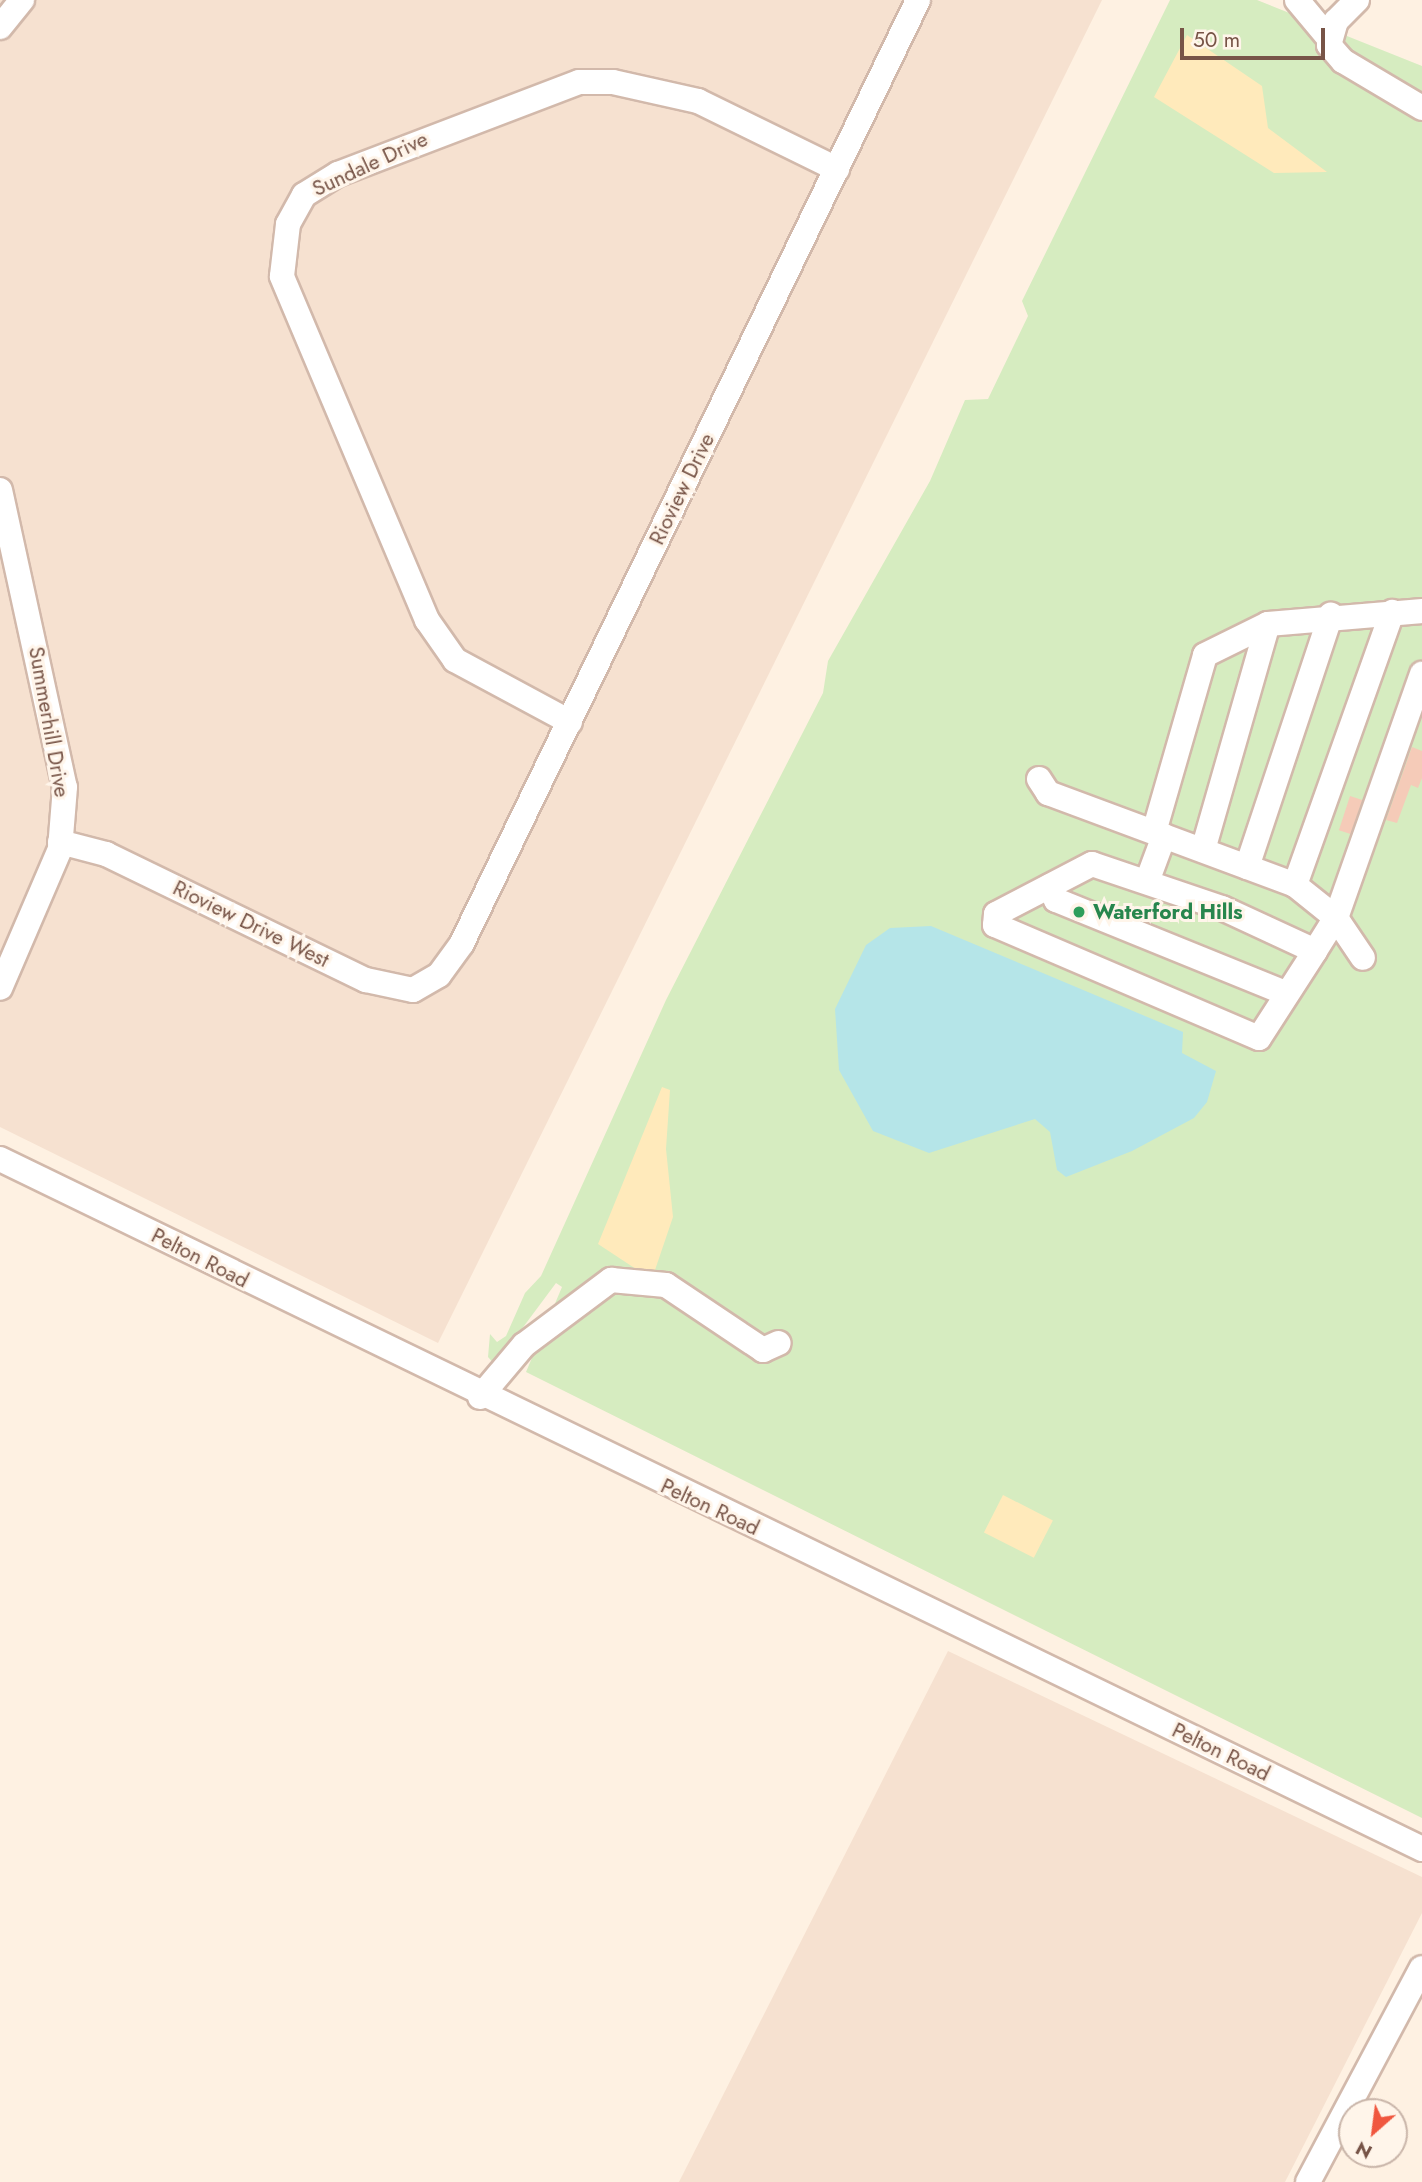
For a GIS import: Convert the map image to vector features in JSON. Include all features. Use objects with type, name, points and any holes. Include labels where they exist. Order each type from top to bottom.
[{"type":"street","points":[[0,27],[22,0]]},
{"type":"street","name":"Rioview Drive","points":[[439,975],[462,943],[918,0]]},
{"type":"street","points":[[1297,0],[1327,36],[1343,61],[1422,108]]},
{"type":"street","points":[[1327,36],[1357,0]]},
{"type":"street","name":"Sundale Drive","points":[[570,722],[455,660],[427,620],[282,276],[288,224],[304,195],[338,174],[579,82],[613,82],[698,101],[837,169]]},
{"type":"street","name":"Summerhill Drive","points":[[0,490],[65,786],[61,842],[0,988]]},
{"type":"street","points":[[1148,879],[1205,656],[1268,624],[1331,615],[1422,611]]},
{"type":"street","points":[[1295,886],[1392,612]]},
{"type":"street","points":[[1247,867],[1331,615]]},
{"type":"street","points":[[1203,850],[1268,624]]},
{"type":"street","points":[[1315,951],[1148,879],[1092,864],[996,914],[995,925],[1259,1038],[1287,994],[1315,951],[1336,918],[1422,674]]},
{"type":"street","points":[[1039,779],[1048,793],[1295,886],[1336,918],[1363,958]]},
{"type":"street","name":"Rioview Drive West","points":[[61,842],[106,854],[366,980],[413,990],[439,975]]},
{"type":"street","points":[[1050,886],[1056,900],[1287,994]]},
{"type":"street","name":"Pelton Road","points":[[0,1159],[480,1397],[1422,1849]]},
{"type":"street","points":[[480,1397],[524,1345],[611,1280],[666,1285],[763,1350],[779,1343]]},
{"type":"street","points":[[1308,2182],[1422,1968]]},
{"type":"shaded area","points":[[0,0],[1102,0],[438,1343],[0,1127]]},
{"type":"shaded area","points":[[948,1651],[1422,1877],[1422,1913],[1285,2182],[679,2182]]},
{"type":"green space","name":"Waterford Hills","points":[[1170,0],[1257,0],[1422,66],[1422,1818],[526,1372],[562,1287],[556,1283],[495,1365],[488,1357],[490,1334],[497,1342],[506,1336],[525,1293],[541,1276],[666,1000],[823,693],[828,661],[930,481],[965,400],[988,399],[1028,316],[1022,301]]},
{"type":"sand","points":[[1187,35],[1262,86],[1268,128],[1327,172],[1274,173],[1154,97]]},
{"type":"sand","points":[[662,1087],[670,1090],[666,1149],[673,1217],[655,1270],[639,1271],[598,1244]]},
{"type":"sand","points":[[1003,1495],[1053,1520],[1034,1558],[984,1532]]},
{"type":"water","points":[[931,926],[1183,1032],[1182,1053],[1216,1071],[1207,1102],[1194,1118],[1132,1151],[1066,1177],[1057,1170],[1050,1132],[1035,1119],[929,1153],[873,1131],[839,1070],[835,1009],[866,945],[890,928]]},
{"type":"building","points":[[1412,747],[1422,751],[1422,778],[1418,788],[1411,785],[1397,823],[1386,820]]},
{"type":"building","points":[[1350,796],[1362,800],[1351,834],[1339,830]]},
{"type":"place","name":"Waterford Hills","points":[[1079,912]]}]
